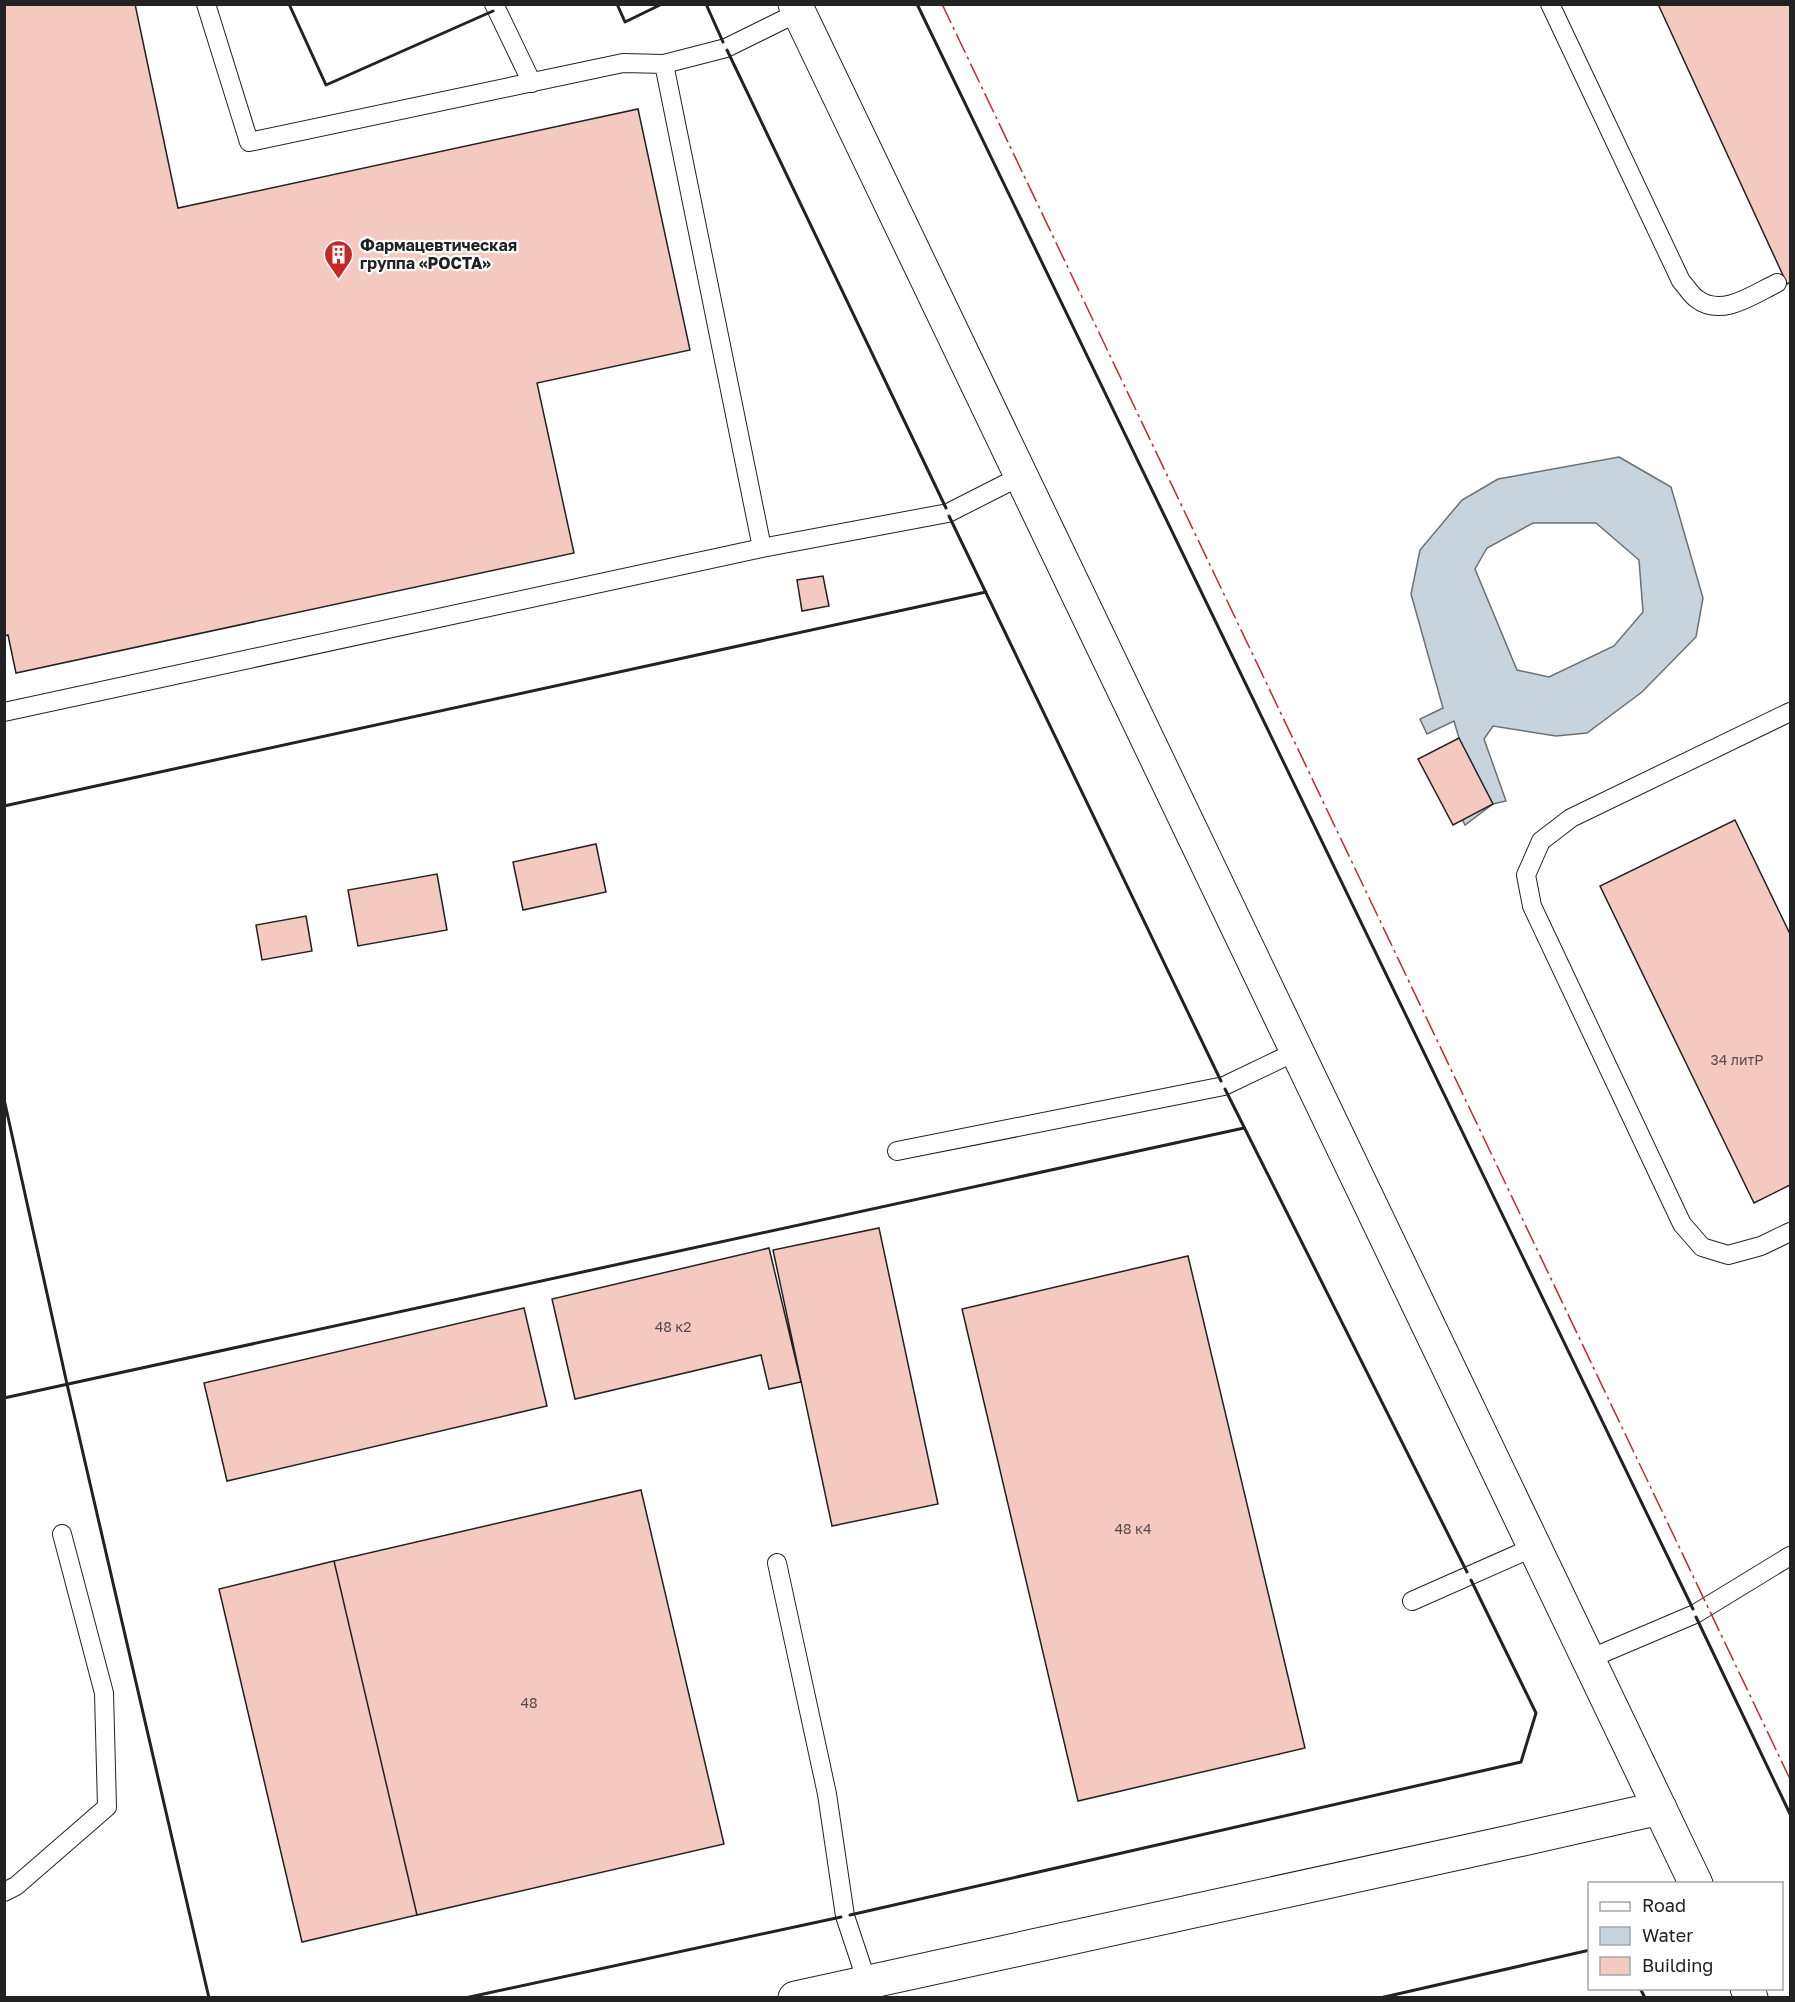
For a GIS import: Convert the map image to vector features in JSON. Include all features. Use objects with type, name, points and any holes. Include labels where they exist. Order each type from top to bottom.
[{"type":"street","points":[[797,8],[1695,1882]]},
{"type":"street","points":[[795,1998],[1660,1808]]},
{"type":"lane","points":[[206,4],[249,142],[623,63],[664,64],[726,48],[797,8]]},
{"type":"lane","points":[[494,4],[532,82]]},
{"type":"lane","points":[[1550,4],[1681,281],[1697,299],[1715,307],[1736,303],[1777,283]]},
{"type":"lane","points":[[664,64],[762,548]]},
{"type":"lane","points":[[4,712],[762,548],[948,513],[1022,476]]},
{"type":"lane","points":[[1791,712],[1571,818],[1541,841],[1526,875],[1532,906],[1682,1224],[1702,1247],[1728,1255],[1761,1246],[1791,1232]]},
{"type":"lane","points":[[897,1151],[1224,1086],[1297,1051]]},
{"type":"lane","points":[[4,1892],[16,1886],[107,1807],[104,1693],[62,1534]]},
{"type":"lane","points":[[1412,1601],[1534,1547]]},
{"type":"lane","points":[[1588,1659],[1695,1614],[1791,1556]]},
{"type":"lane","points":[[777,1563],[827,1794],[845,1916],[867,1982]]},
{"type":"water","points":[[1619,457],[1671,487],[1703,598],[1696,637],[1642,692],[1587,733],[1556,736],[1493,726],[1484,739],[1506,801],[1493,804],[1465,825],[1454,802],[1459,738],[1454,721],[1427,734],[1420,719],[1443,708],[1411,594],[1420,550],[1462,500],[1498,479]],"holes":[[[1533,523],[1596,523],[1639,560],[1643,612],[1614,646],[1549,677],[1517,670],[1475,569],[1487,548]]]},
{"type":"building","name":"Фармацевтическая группа «РОСТА»","points":[[4,4],[135,4],[178,208],[638,109],[690,350],[537,383],[574,553],[16,673],[8,635],[4,636]]},
{"type":"building","points":[[1658,4],[1790,4],[1790,282],[1787,284]]},
{"type":"building","points":[[823,576],[829,606],[802,611],[797,580]]},
{"type":"building","points":[[1459,738],[1493,804],[1453,825],[1418,759]]},
{"type":"building","points":[[1735,820],[1790,934],[1790,1185],[1754,1203],[1600,886]]},
{"type":"building","points":[[596,844],[606,892],[523,910],[513,862]]},
{"type":"building","points":[[437,874],[447,930],[358,946],[348,890]]},
{"type":"building","points":[[306,916],[312,951],[262,960],[256,925]]},
{"type":"building","points":[[879,1228],[938,1504],[832,1526],[773,1250]]},
{"type":"building","points":[[769,1248],[801,1382],[769,1389],[761,1355],[575,1399],[552,1299]]},
{"type":"building","points":[[1188,1256],[1305,1748],[1078,1801],[962,1309]]},
{"type":"building","points":[[524,1308],[547,1406],[227,1481],[204,1383]]},
{"type":"building","points":[[641,1490],[724,1844],[417,1915],[334,1561]]},
{"type":"building","points":[[334,1561],[417,1915],[302,1942],[219,1589]]},
{"type":"wall","points":[[289,4],[326,85],[493,11]]},
{"type":"wall","points":[[617,4],[625,22],[662,4]]},
{"type":"wall","points":[[706,4],[723,42]]},
{"type":"wall","points":[[917,4],[1693,1609]]},
{"type":"wall","points":[[727,50],[946,508]]},
{"type":"wall","points":[[949,516],[1221,1081]]},
{"type":"wall","points":[[4,806],[986,592]]},
{"type":"wall","points":[[1225,1089],[1467,1572]]},
{"type":"wall","points":[[4,1099],[67,1384],[209,1998]]},
{"type":"wall","points":[[4,1398],[1244,1128]]},
{"type":"wall","points":[[850,1915],[1521,1762],[1536,1713],[1471,1580]]},
{"type":"wall","points":[[1696,1617],[1790,1814]]},
{"type":"wall","points":[[465,1998],[841,1917]]},
{"type":"wall","points":[[1380,1998],[1588,1950]]},
{"type":"wall","points":[[1641,1990],[1645,1998]]},
{"type":"power","points":[[942,4],[1790,1779]]},
{"type":"place","name":"Фармацевтическая группа «РОСТА»","points":[[339,280]]}]
